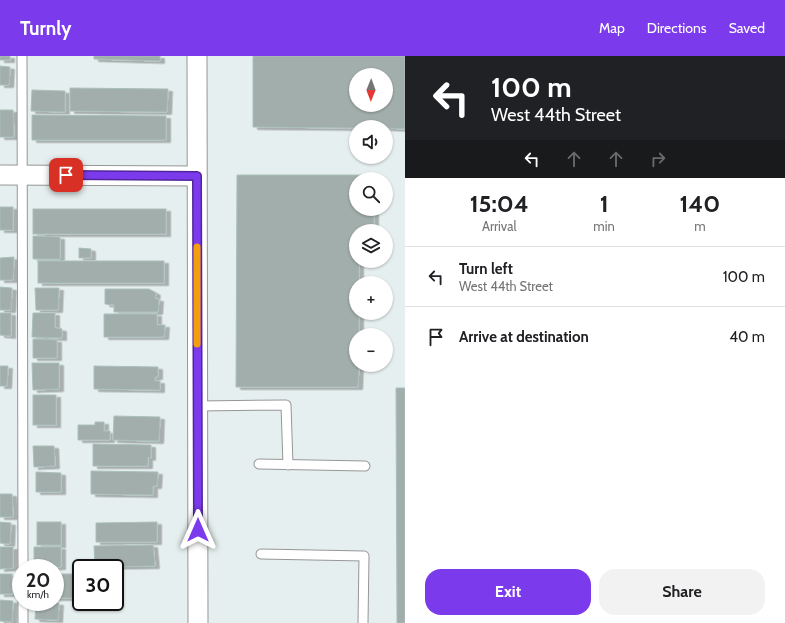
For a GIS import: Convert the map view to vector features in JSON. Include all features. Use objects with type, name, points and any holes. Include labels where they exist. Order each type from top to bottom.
[{"type":"street","points":[[197,56],[198,623]]},
{"type":"street","points":[[0,175],[197,176]]},
{"type":"lane","points":[[22,56],[23,559]]},
{"type":"lane","points":[[198,406],[286,405],[288,465]]},
{"type":"lane","points":[[259,464],[365,466]]},
{"type":"lane","points":[[261,554],[364,556],[363,623]]},
{"type":"lane","points":[[23,611],[23,623]]},
{"type":"building","points":[[0,56],[10,56],[10,60],[0,60]]},
{"type":"building","points":[[94,56],[160,56],[160,61],[94,59]]},
{"type":"building","points":[[253,56],[405,56],[405,129],[393,128],[393,120],[349,120],[349,128],[253,127]]},
{"type":"building","points":[[0,66],[10,67],[9,85],[0,85]]},
{"type":"building","points":[[70,88],[168,89],[167,112],[70,111]]},
{"type":"building","points":[[32,90],[65,91],[65,112],[31,111]]},
{"type":"building","points":[[0,110],[13,110],[14,137],[0,137]]},
{"type":"building","points":[[32,115],[166,116],[166,140],[32,140]]},
{"type":"building","points":[[237,175],[349,175],[349,216],[374,216],[374,224],[349,224],[349,268],[359,268],[359,276],[349,276],[349,320],[359,320],[359,328],[349,328],[349,372],[359,372],[358,387],[236,387]]},
{"type":"building","points":[[0,207],[13,207],[13,230],[0,230]]},
{"type":"building","points":[[33,209],[166,209],[166,234],[33,234]]},
{"type":"building","points":[[33,236],[60,237],[60,259],[33,259]]},
{"type":"building","points":[[79,248],[91,249],[91,258],[79,258]]},
{"type":"building","points":[[14,257],[13,280],[0,280],[0,258]]},
{"type":"building","points":[[38,261],[164,261],[164,283],[38,283]]},
{"type":"building","points":[[0,287],[12,288],[11,310],[0,310]]},
{"type":"building","points":[[35,288],[59,288],[58,310],[36,310]]},
{"type":"building","points":[[105,289],[149,289],[156,293],[155,299],[159,299],[158,312],[114,312],[114,305],[105,304]]},
{"type":"building","points":[[0,313],[11,313],[11,336],[0,335]]},
{"type":"building","points":[[33,313],[55,313],[55,328],[62,329],[62,338],[32,337]]},
{"type":"building","points":[[104,314],[157,314],[157,325],[165,325],[164,337],[104,337]]},
{"type":"building","points":[[33,339],[57,340],[57,358],[33,358]]},
{"type":"building","points":[[32,363],[59,363],[59,389],[33,390]]},
{"type":"building","points":[[0,366],[8,366],[7,386],[0,386]]},
{"type":"building","points":[[94,366],[158,367],[158,377],[155,377],[155,381],[160,381],[160,390],[94,389]]},
{"type":"building","points":[[396,388],[405,388],[405,623],[397,623]]},
{"type":"building","points":[[33,395],[56,395],[56,425],[33,425]]},
{"type":"building","points":[[114,416],[160,417],[159,441],[113,440]]},
{"type":"building","points":[[95,422],[104,422],[104,431],[110,431],[110,440],[78,440],[78,425],[95,425]]},
{"type":"building","points":[[93,444],[151,445],[151,458],[148,457],[148,466],[93,466]]},
{"type":"building","points":[[33,446],[54,446],[55,466],[34,467]]},
{"type":"building","points":[[91,471],[158,472],[157,486],[153,486],[153,495],[91,494]]},
{"type":"building","points":[[36,472],[61,473],[61,492],[36,492]]},
{"type":"building","points":[[0,494],[12,494],[13,517],[0,517]]},
{"type":"building","points":[[0,522],[11,523],[10,544],[0,543]]},
{"type":"building","points":[[37,522],[61,522],[61,545],[37,545]]},
{"type":"building","points":[[157,522],[157,542],[96,542],[96,523]]},
{"type":"building","points":[[153,545],[155,566],[124,567],[124,559],[95,559],[94,546]]},
{"type":"building","points":[[0,547],[13,547],[12,568],[0,569]]},
{"type":"building","points":[[34,547],[61,547],[61,559],[34,559]]},
{"type":"building","points":[[0,574],[12,574],[12,594],[0,594]]},
{"type":"building","points":[[64,574],[72,574],[72,598],[64,598]]},
{"type":"building","points":[[0,600],[12,601],[12,622],[0,621]]},
{"type":"building","points":[[35,611],[59,611],[58,620],[35,619]]},
{"type":"slow traffic","points":[[197,247],[197,344]]},
{"type":"route","points":[[66,175],[197,176],[198,530]]}]
